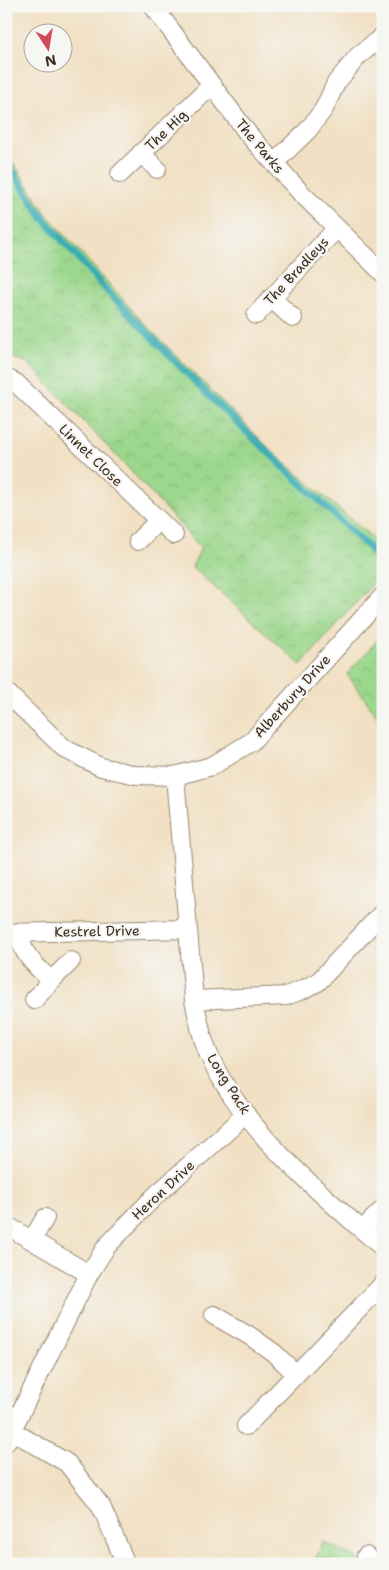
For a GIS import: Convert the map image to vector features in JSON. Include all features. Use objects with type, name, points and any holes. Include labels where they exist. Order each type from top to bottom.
[{"type":"street","name":"The Parks","points":[[153,6],[249,135],[337,228],[383,273]]},
{"type":"street","points":[[274,163],[308,130],[324,109],[336,83],[358,56],[383,36]]},
{"type":"street","name":"The Hig","points":[[120,174],[212,86]]},
{"type":"street","points":[[141,153],[158,169]]},
{"type":"street","name":"The Bradleys","points":[[256,315],[337,228]]},
{"type":"street","points":[[271,298],[293,318]]},
{"type":"street","name":"Linnet Close","points":[[6,378],[16,383],[174,535]]},
{"type":"street","points":[[138,541],[159,520]]},
{"type":"street","name":"Alberbury Drive","points":[[6,692],[65,748],[101,768],[136,775],[175,776],[212,766],[251,742],[382,597]]},
{"type":"street","name":"Long Pack","points":[[175,776],[194,1000],[209,1054],[246,1114],[282,1156],[383,1248]]},
{"type":"street","points":[[194,1000],[286,996],[304,989],[318,982],[383,912]]},
{"type":"street","name":"Kestrel Drive","points":[[12,932],[188,928]]},
{"type":"street","points":[[12,932],[27,957],[51,981]]},
{"type":"street","points":[[34,1000],[71,961]]},
{"type":"street","name":"Heron Drive","points":[[9,1436],[89,1274],[106,1247],[127,1223],[246,1114]]},
{"type":"street","points":[[362,1230],[383,1209]]},
{"type":"street","points":[[32,1240],[45,1218]]},
{"type":"street","points":[[6,1225],[89,1274]]},
{"type":"street","points":[[246,1426],[383,1284]]},
{"type":"street","points":[[214,1315],[250,1336],[274,1353],[296,1374]]},
{"type":"street","points":[[9,1436],[68,1463],[101,1506],[126,1564]]},
{"type":"green space","points":[[6,152],[48,216],[145,324],[275,454],[383,547],[383,572],[301,665],[192,567],[201,548],[27,362],[6,356]]},
{"type":"green space","points":[[383,634],[383,724],[347,674]]},
{"type":"green space","points":[[323,1542],[357,1558],[362,1564],[313,1564]]},
{"type":"waterway","points":[[6,161],[43,218],[106,290],[207,394],[368,547],[383,566]]}]
